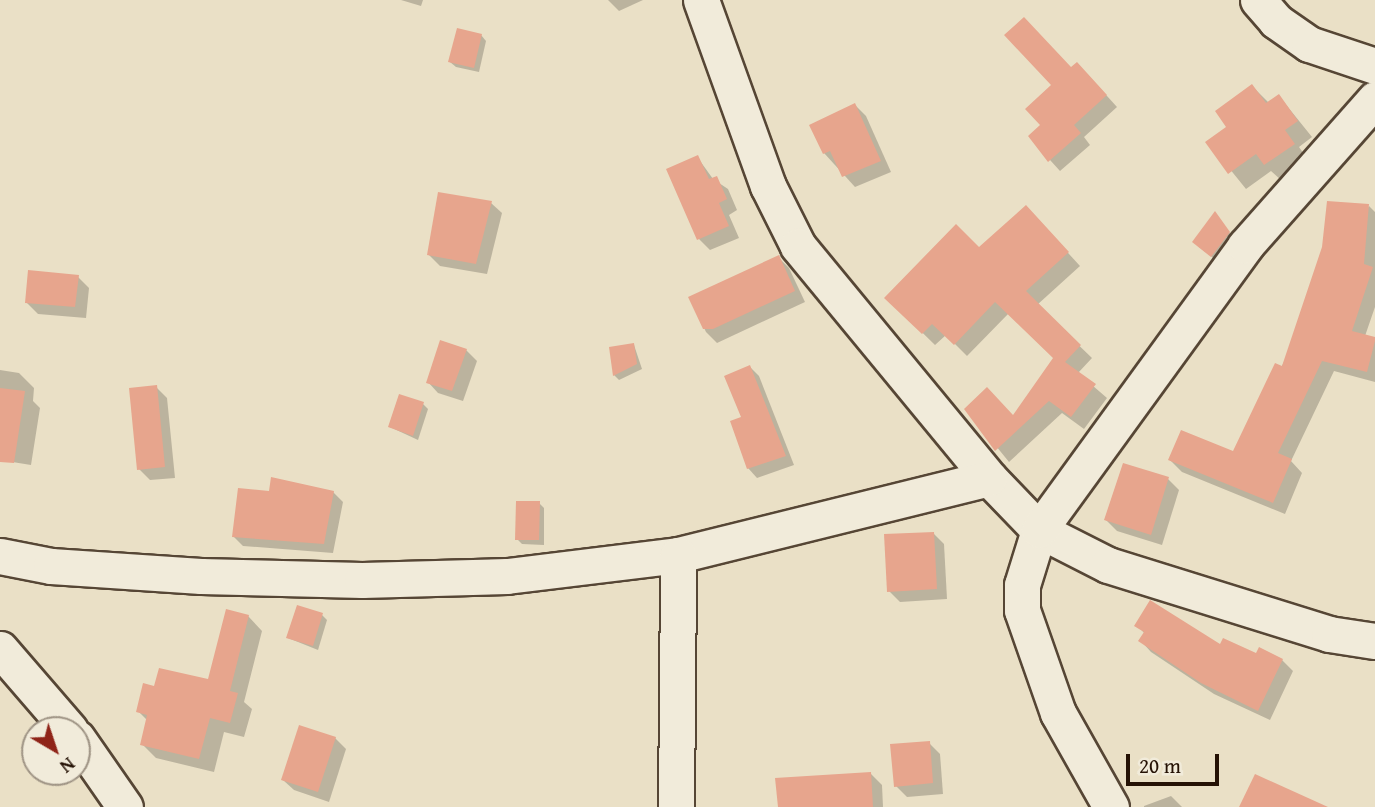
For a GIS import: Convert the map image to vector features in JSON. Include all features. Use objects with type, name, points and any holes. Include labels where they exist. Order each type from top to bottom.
[{"type":"street","points":[[701,0],[768,187],[798,246],[989,478],[1039,530],[1108,565],[1329,634],[1375,641]]},
{"type":"street","points":[[1258,0],[1276,21],[1308,44],[1375,66]]},
{"type":"street","points":[[1111,807],[1058,713],[1022,610],[1021,585],[1039,530],[1245,246],[1375,99]]},
{"type":"street","points":[[0,556],[51,566],[188,575],[362,580],[508,576],[678,555],[989,478]]},
{"type":"street","points":[[676,807],[678,555]]},
{"type":"street","points":[[0,649],[58,716]]},
{"type":"street","points":[[91,758],[125,807]]},
{"type":"building","points":[[1024,17],[1071,67],[1077,62],[1107,95],[1074,125],[1081,133],[1048,162],[1028,136],[1040,125],[1025,109],[1051,85],[1004,35]]},
{"type":"building","points":[[457,28],[482,34],[474,68],[448,62]]},
{"type":"building","points":[[1252,84],[1266,103],[1279,94],[1298,121],[1285,130],[1295,144],[1264,165],[1256,154],[1228,174],[1205,142],[1226,127],[1215,111]]},
{"type":"building","points":[[855,103],[881,161],[842,177],[830,151],[823,154],[809,125]]},
{"type":"building","points":[[698,155],[709,179],[717,176],[727,199],[719,203],[729,226],[697,240],[666,169]]},
{"type":"building","points":[[438,192],[492,201],[476,264],[427,255]]},
{"type":"building","points":[[1327,201],[1369,204],[1364,264],[1373,267],[1352,331],[1375,337],[1375,341],[1367,372],[1322,361],[1278,453],[1292,459],[1273,503],[1168,460],[1181,430],[1233,451],[1275,363],[1282,366],[1322,247]]},
{"type":"building","points":[[1026,205],[1069,252],[1026,291],[1081,345],[1065,362],[1096,384],[1071,417],[1049,401],[995,451],[964,409],[987,387],[1013,415],[1053,358],[995,302],[954,345],[932,324],[922,334],[884,298],[956,224],[979,247]]},
{"type":"building","points":[[1215,211],[1230,232],[1211,257],[1192,242]]},
{"type":"building","points":[[779,255],[795,291],[713,329],[703,329],[688,297]]},
{"type":"building","points":[[28,270],[79,275],[75,307],[25,303]]},
{"type":"building","points":[[440,340],[467,349],[452,391],[426,383]]},
{"type":"building","points":[[634,343],[637,364],[613,376],[609,347]]},
{"type":"building","points":[[750,365],[786,456],[747,469],[730,421],[741,417],[724,376]]},
{"type":"building","points":[[157,385],[165,467],[137,470],[129,388]]},
{"type":"building","points":[[0,388],[25,391],[14,463],[0,462]]},
{"type":"building","points":[[399,394],[424,402],[413,436],[388,427]]},
{"type":"building","points":[[1123,463],[1169,477],[1151,535],[1104,520]]},
{"type":"building","points":[[271,477],[334,491],[324,544],[232,537],[238,488],[269,491]]},
{"type":"building","points":[[516,501],[540,501],[539,540],[515,540]]},
{"type":"building","points":[[934,532],[937,589],[887,592],[884,534]]},
{"type":"building","points":[[1150,600],[1220,644],[1223,638],[1256,653],[1259,647],[1283,659],[1258,711],[1201,683],[1138,641],[1144,632],[1134,626]]},
{"type":"building","points":[[297,605],[323,613],[313,646],[286,638]]},
{"type":"building","points":[[226,609],[249,615],[230,691],[238,693],[230,723],[210,718],[199,759],[140,745],[147,715],[136,712],[143,683],[154,686],[159,668],[208,679]]},
{"type":"building","points":[[299,725],[336,737],[318,792],[281,780]]},
{"type":"building","points":[[930,741],[933,783],[894,787],[890,744]]},
{"type":"building","points":[[871,772],[873,807],[778,807],[775,778]]},
{"type":"building","points":[[1255,774],[1328,807],[1239,807]]}]
